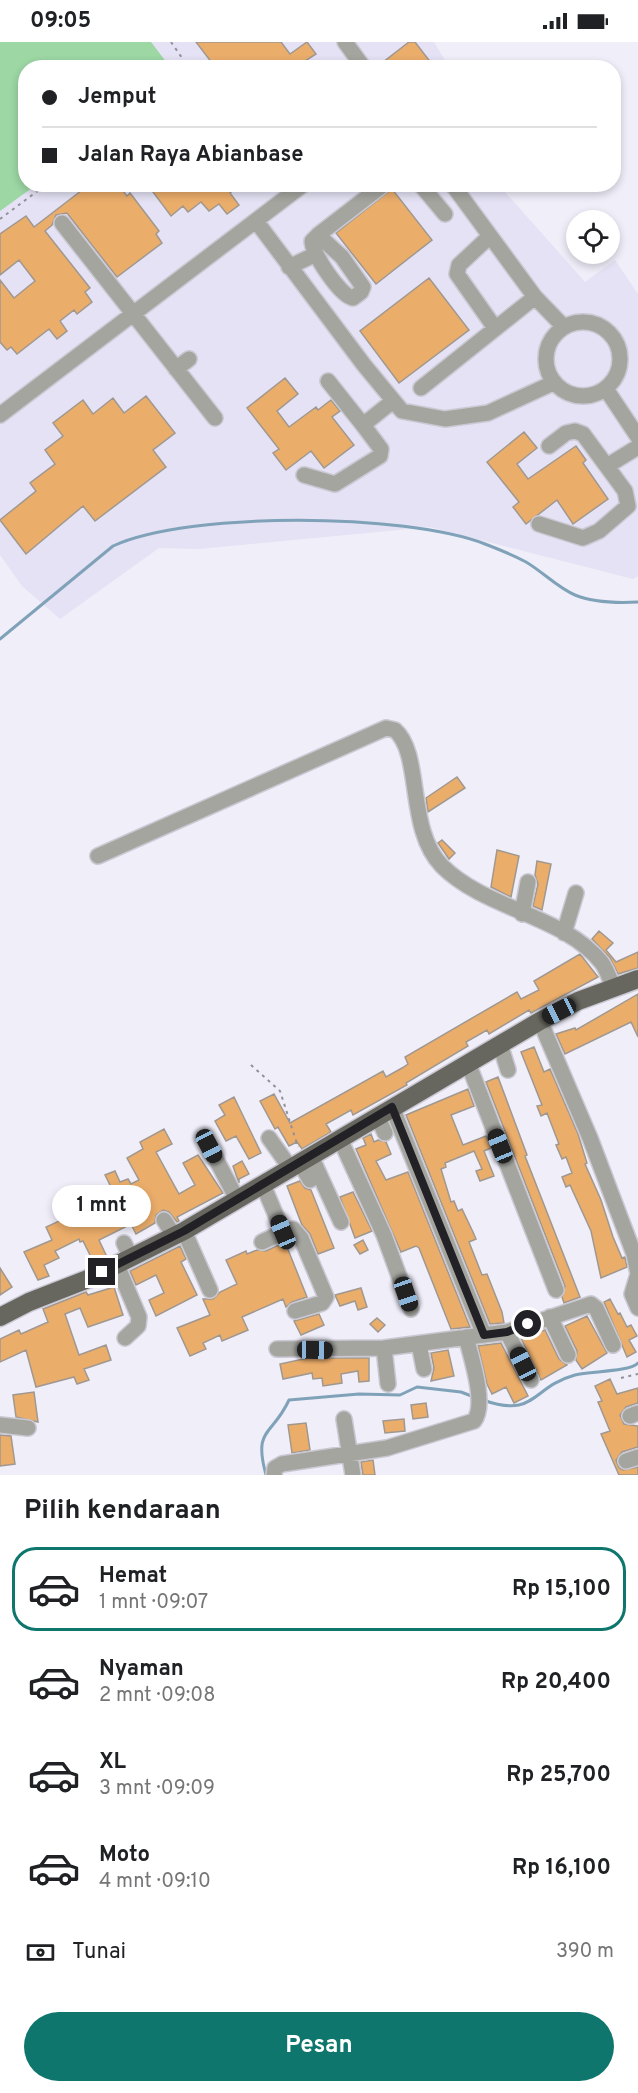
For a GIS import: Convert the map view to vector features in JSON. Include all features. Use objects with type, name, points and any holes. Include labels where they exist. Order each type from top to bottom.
[{"type":"main road","points":[[0,1317],[237,1199],[340,1138],[385,1119],[468,1063],[540,1021],[578,1001],[638,979]]},
{"type":"street","points":[[345,42],[358,60]]},
{"type":"street","points":[[0,415],[294,192]]},
{"type":"street","points":[[318,235],[350,267],[363,287],[361,292],[352,298],[344,295],[316,254],[311,242],[318,235],[372,192]]},
{"type":"street","points":[[427,192],[445,214]]},
{"type":"street","points":[[458,192],[535,297],[564,327]]},
{"type":"street","points":[[256,221],[289,267],[402,411],[445,419],[488,413],[553,382]]},
{"type":"street","points":[[62,223],[133,314],[182,364],[215,418]]},
{"type":"street","points":[[490,236],[459,265],[456,274],[495,328]]},
{"type":"street","points":[[289,267],[316,254]]},
{"type":"street","points":[[421,388],[535,297]]},
{"type":"street","points":[[585,322],[606,330],[619,348],[619,370],[606,389],[589,396],[569,394],[553,382],[546,363],[549,342],[564,327],[585,322]]},
{"type":"street","points":[[304,475],[335,484],[380,456],[381,449],[328,381]]},
{"type":"street","points":[[606,389],[638,437]]},
{"type":"street","points":[[363,425],[393,401]]},
{"type":"street","points":[[539,524],[583,538],[599,531],[626,510],[628,501],[625,491],[583,434],[575,430],[566,433],[549,446]]},
{"type":"street","points":[[608,466],[638,447]]},
{"type":"street","points":[[98,856],[386,728],[398,732],[404,742],[414,782],[420,824],[433,854],[449,872],[487,897],[564,933],[603,964],[614,988]]},
{"type":"street","points":[[522,914],[528,882]]},
{"type":"street","points":[[564,933],[576,893]]},
{"type":"street","points":[[540,1021],[590,1138],[634,1254],[638,1274],[632,1294],[638,1308]]},
{"type":"street","points":[[500,1044],[508,1070]]},
{"type":"street","points":[[468,1063],[556,1290]]},
{"type":"street","points":[[385,1119],[484,1335]]},
{"type":"street","points":[[269,1138],[302,1162],[341,1222]]},
{"type":"street","points":[[340,1138],[384,1235],[411,1309]]},
{"type":"street","points":[[209,1146],[237,1199]]},
{"type":"street","points":[[302,1162],[310,1180]]},
{"type":"street","points":[[263,1185],[283,1232]]},
{"type":"street","points":[[174,1229],[210,1290]]},
{"type":"street","points":[[262,1242],[293,1229],[301,1238],[326,1297],[322,1303],[294,1311]]},
{"type":"street","points":[[124,1255],[139,1317],[138,1326],[124,1338]]},
{"type":"street","points":[[278,1349],[384,1348],[419,1344],[507,1332],[550,1317],[594,1306],[613,1345]]},
{"type":"street","points":[[550,1317],[568,1355]]},
{"type":"street","points":[[507,1332],[531,1380]]},
{"type":"street","points":[[274,1475],[275,1468],[282,1464],[387,1448],[447,1428],[466,1425],[477,1418],[478,1396],[466,1337]]},
{"type":"street","points":[[419,1344],[424,1369]]},
{"type":"street","points":[[384,1348],[388,1384]]},
{"type":"street","points":[[344,1419],[353,1475]]},
{"type":"street","points":[[0,1425],[28,1428]]},
{"type":"path","points":[[171,42],[183,60]]},
{"type":"path","points":[[0,219],[36,192]]},
{"type":"path","points":[[250,1065],[280,1091],[302,1162]]},
{"type":"path","points":[[621,1378],[638,1374]]},
{"type":"shaded area","points":[[0,42],[434,42],[445,60],[18,60],[18,192],[505,192],[566,261],[566,264],[569,264],[585,282],[610,264],[618,264],[638,294],[638,576],[633,579],[430,527],[199,549],[159,548],[60,619],[22,586],[0,555]]},
{"type":"green space","points":[[0,42],[151,42],[165,60],[18,60],[18,192],[26,192],[0,211]]},
{"type":"building","points":[[196,42],[281,42],[290,54],[307,42],[316,54],[307,60],[210,60]]},
{"type":"building","points":[[409,42],[415,42],[429,60],[386,60]]},
{"type":"building","points":[[80,192],[124,192],[127,196],[130,193],[159,231],[156,234],[162,243],[117,277],[67,213],[56,215],[52,225],[45,231],[90,288],[85,292],[92,302],[77,314],[74,310],[60,321],[67,331],[57,339],[49,329],[17,354],[11,347],[7,350],[0,342],[0,280],[14,298],[35,281],[19,260],[0,275],[0,234],[26,216],[34,227]]},
{"type":"building","points":[[153,192],[231,192],[239,205],[227,214],[219,204],[209,211],[201,202],[188,212],[183,206],[171,216]]},
{"type":"building","points":[[388,192],[394,192],[432,240],[376,284],[336,233]]},
{"type":"building","points":[[429,278],[469,330],[399,383],[360,331]]},
{"type":"building","points":[[285,378],[298,394],[277,411],[289,427],[316,407],[318,410],[331,400],[340,411],[332,417],[354,445],[324,468],[311,451],[286,470],[273,453],[279,449],[247,408]]},
{"type":"building","points":[[146,396],[175,433],[153,450],[166,467],[95,521],[83,506],[26,554],[0,520],[36,491],[30,483],[55,464],[45,450],[63,436],[53,423],[83,400],[93,414],[113,398],[124,413]]},
{"type":"building","points":[[524,432],[537,448],[517,464],[528,479],[576,446],[586,460],[583,463],[608,499],[573,524],[557,500],[526,524],[513,507],[519,502],[487,462]]},
{"type":"building","points":[[457,777],[465,788],[428,812],[426,798]]},
{"type":"building","points":[[442,840],[455,853],[449,859],[438,843]]},
{"type":"building","points":[[497,850],[519,856],[511,897],[491,887]]},
{"type":"building","points":[[537,861],[551,864],[542,910],[533,906],[538,884],[535,875]]},
{"type":"building","points":[[599,931],[613,943],[606,950],[616,962],[638,952],[638,968],[618,974],[610,958],[592,939]]},
{"type":"building","points":[[580,954],[598,977],[531,1013],[529,1010],[489,1034],[487,1030],[466,1042],[468,1046],[406,1083],[407,1085],[353,1115],[351,1110],[326,1124],[331,1132],[302,1149],[297,1142],[289,1146],[278,1127],[275,1129],[260,1101],[274,1094],[290,1123],[383,1071],[386,1077],[402,1068],[408,1064],[405,1057],[517,992],[521,999],[539,990],[534,981]]},
{"type":"building","points":[[638,994],[638,1037],[631,1022],[565,1054],[556,1034],[575,1028],[576,1030]]},
{"type":"building","points":[[534,1047],[544,1072],[550,1069],[578,1134],[587,1163],[585,1164],[601,1200],[613,1237],[622,1258],[625,1257],[627,1267],[601,1278],[591,1231],[570,1185],[566,1187],[562,1177],[572,1173],[566,1157],[562,1159],[556,1145],[559,1144],[547,1113],[541,1116],[537,1106],[542,1105],[521,1052]]},
{"type":"building","points":[[498,1077],[527,1155],[525,1156],[580,1297],[564,1303],[562,1297],[565,1286],[486,1082]]},
{"type":"building","points":[[468,1089],[474,1106],[451,1115],[463,1145],[486,1136],[491,1148],[484,1151],[494,1176],[480,1181],[476,1171],[482,1169],[474,1151],[445,1163],[446,1167],[441,1169],[451,1202],[454,1201],[458,1211],[462,1209],[476,1239],[469,1242],[482,1275],[487,1274],[504,1323],[490,1324],[406,1115]]},
{"type":"building","points":[[234,1097],[261,1153],[249,1159],[236,1136],[226,1141],[215,1121],[225,1115],[219,1105]]},
{"type":"building","points":[[164,1129],[172,1144],[156,1152],[179,1194],[195,1185],[183,1163],[198,1155],[223,1193],[177,1217],[179,1221],[177,1222],[169,1212],[163,1210],[156,1215],[155,1223],[136,1234],[131,1224],[99,1240],[106,1255],[93,1261],[83,1241],[80,1242],[79,1239],[55,1251],[59,1258],[44,1265],[49,1276],[38,1280],[24,1252],[52,1240],[46,1227],[68,1217],[65,1212],[84,1203],[82,1200],[111,1187],[105,1175],[115,1171],[120,1182],[128,1179],[131,1184],[139,1180],[127,1158],[143,1149],[140,1142]],"holes":[[[114,1194],[122,1209],[100,1219],[93,1205]]]},
{"type":"building","points":[[371,1134],[374,1142],[378,1140],[386,1142],[391,1154],[376,1161],[386,1180],[408,1172],[470,1327],[451,1329],[419,1248],[416,1246],[401,1252],[356,1149],[366,1145],[363,1138]]},
{"type":"building","points":[[242,1161],[249,1174],[239,1179],[239,1183],[233,1166]]},
{"type":"building","points":[[300,1181],[305,1188],[311,1190],[334,1248],[318,1254],[310,1234],[302,1225],[287,1186]]},
{"type":"building","points":[[353,1192],[372,1231],[355,1238],[340,1197]]},
{"type":"building","points":[[363,1240],[368,1250],[360,1254],[354,1245]]},
{"type":"building","points":[[285,1242],[307,1297],[292,1302],[286,1307],[283,1299],[242,1317],[248,1330],[222,1341],[220,1335],[203,1343],[206,1349],[190,1356],[177,1328],[210,1315],[203,1299],[213,1299],[220,1292],[237,1284],[226,1260],[246,1251],[247,1254],[257,1250],[266,1251]]},
{"type":"building","points":[[180,1246],[186,1259],[181,1262],[197,1295],[156,1316],[149,1300],[164,1293],[156,1275],[136,1285],[130,1271]]},
{"type":"building","points":[[0,1268],[12,1287],[0,1295]]},
{"type":"building","points":[[114,1287],[123,1315],[88,1327],[80,1308],[65,1314],[79,1355],[106,1345],[111,1360],[84,1369],[89,1380],[77,1384],[74,1377],[36,1387],[26,1350],[0,1362],[0,1339],[19,1330],[21,1334],[48,1322],[43,1309],[86,1292],[88,1295]]},
{"type":"building","points":[[361,1288],[367,1307],[358,1310],[355,1301],[340,1306],[335,1295]]},
{"type":"building","points":[[610,1299],[627,1327],[631,1325],[637,1336],[629,1340],[636,1352],[627,1357],[604,1302]]},
{"type":"building","points":[[319,1314],[324,1325],[301,1335],[294,1321]]},
{"type":"building","points":[[587,1316],[607,1353],[582,1369],[576,1360],[577,1351],[565,1326]]},
{"type":"building","points":[[377,1318],[385,1325],[378,1332],[370,1324]]},
{"type":"building","points":[[545,1330],[559,1359],[567,1365],[541,1380],[521,1338]]},
{"type":"building","points":[[501,1343],[528,1396],[514,1403],[506,1387],[492,1394],[487,1384],[478,1346]]},
{"type":"building","points":[[448,1350],[454,1376],[431,1381],[434,1368],[431,1353]]},
{"type":"building","points":[[308,1358],[369,1358],[369,1381],[359,1382],[358,1371],[341,1374],[342,1383],[323,1386],[322,1378],[313,1379],[312,1373],[283,1379],[280,1364]]},
{"type":"building","points":[[610,1379],[617,1394],[638,1388],[638,1403],[626,1407],[620,1415],[624,1424],[638,1426],[638,1447],[622,1452],[616,1460],[619,1468],[623,1470],[638,1467],[638,1475],[619,1475],[601,1434],[610,1431],[598,1402],[602,1401],[595,1386]]},
{"type":"building","points":[[34,1392],[38,1422],[16,1417],[13,1395]]},
{"type":"building","points":[[426,1403],[428,1417],[413,1419],[411,1405]]},
{"type":"building","points":[[404,1419],[405,1431],[385,1433],[383,1421]]},
{"type":"building","points":[[306,1423],[310,1450],[292,1453],[288,1425]]},
{"type":"building","points":[[0,1435],[11,1436],[15,1464],[0,1466]]},
{"type":"building","points":[[373,1460],[375,1475],[363,1475],[361,1462]]},
{"type":"waterway","points":[[0,639],[113,546],[148,535],[192,527],[243,522],[298,520],[352,522],[404,526],[449,534],[485,544],[516,557],[582,598],[598,601],[638,602]]},
{"type":"waterway","points":[[483,1400],[500,1405],[524,1404],[561,1380],[575,1375],[618,1370],[638,1363]]},
{"type":"waterway","points":[[266,1475],[263,1440],[289,1400],[359,1394],[400,1395],[417,1387],[461,1392],[474,1397]]},
{"type":"route","points":[[102,1272],[184,1231],[392,1107],[484,1335],[507,1332],[528,1324]]}]
